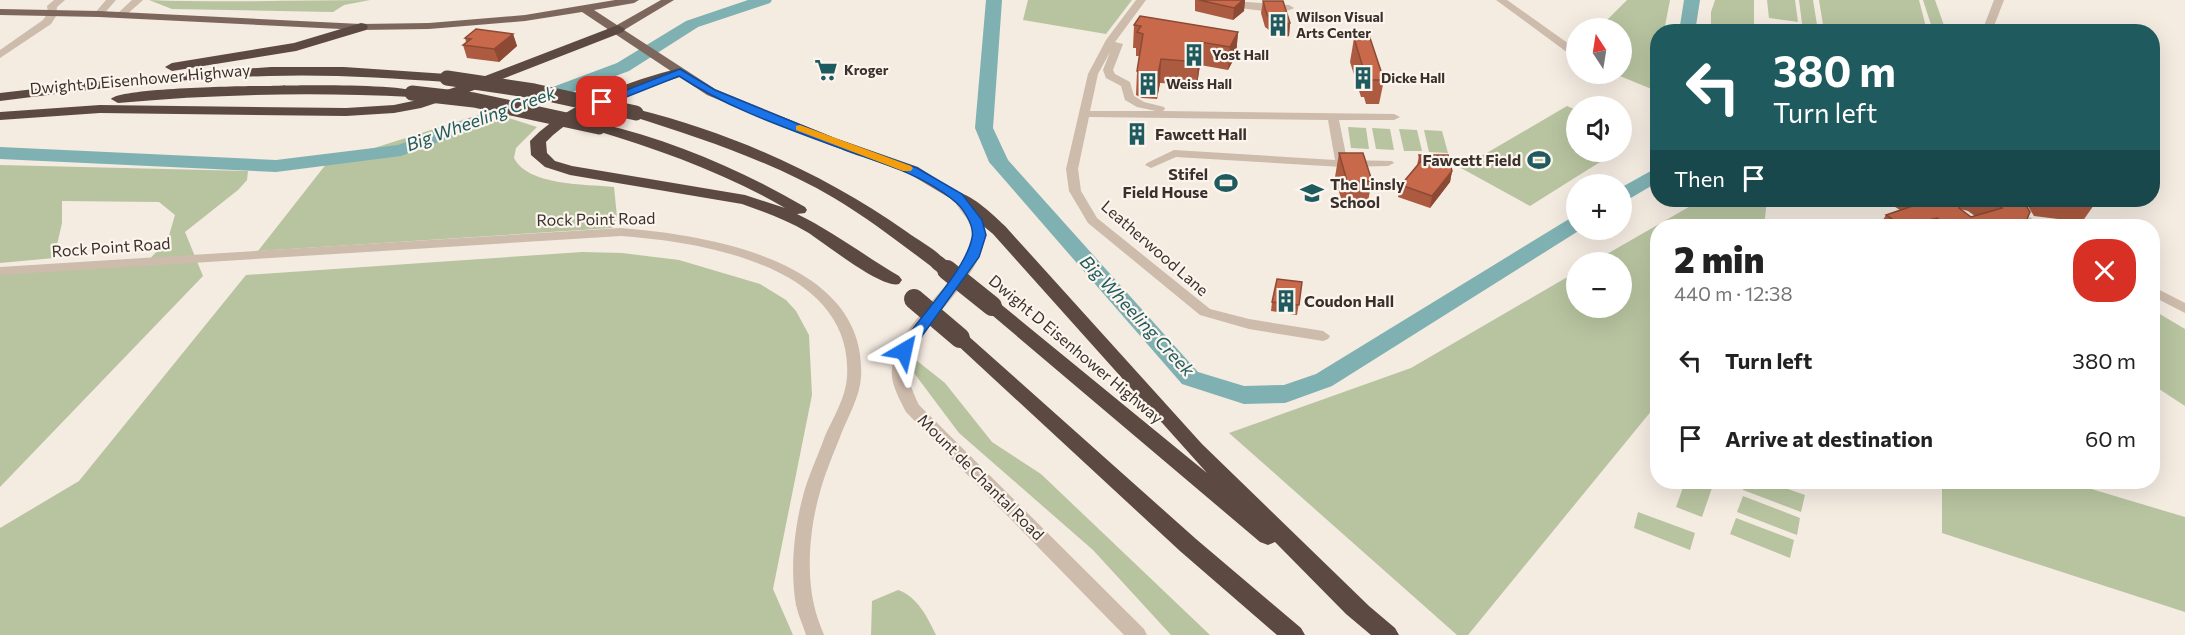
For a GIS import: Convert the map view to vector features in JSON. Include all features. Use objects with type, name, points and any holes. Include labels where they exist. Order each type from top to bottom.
[{"type":"highway","points":[[273,51],[304,39],[309,32],[308,24]]},
{"type":"highway","points":[[0,96],[273,51],[315,42],[361,27]]},
{"type":"highway","points":[[0,114],[100,109],[346,112],[394,109],[416,105],[464,89],[622,32]]},
{"type":"highway","points":[[675,69],[555,124],[538,141],[539,155],[550,164],[570,170],[745,200],[775,210],[812,228],[838,247],[893,280]]},
{"type":"highway","name":"Dwight D Eisenhower Highway","points":[[0,96],[161,78],[310,71],[447,78],[534,91],[636,113],[683,127],[747,152],[817,184],[880,220],[992,306],[1387,635]]},
{"type":"highway","name":"Dwight D Eisenhower Highway","points":[[0,114],[92,101],[218,90],[341,89],[412,93],[474,100],[599,127],[646,140],[696,159],[774,194],[829,228],[871,259],[1188,545],[1293,635]]},
{"type":"highway","points":[[958,197],[999,230],[1195,448],[1362,614]]},
{"type":"main road","points":[[0,12],[99,14],[361,27],[464,24],[585,9],[634,0]]},
{"type":"main road","points":[[622,32],[669,0]]},
{"type":"main road","name":"Mount de Chantal Road","points":[[585,9],[711,92],[831,141],[912,170],[958,197]]},
{"type":"street","points":[[0,55],[47,22],[53,13],[52,6],[60,0]]},
{"type":"street","points":[[99,14],[111,0]]},
{"type":"street","points":[[121,15],[138,0]]},
{"type":"street","name":"Leatherwood Lane","points":[[1141,0],[1111,40],[1093,74],[1072,169],[1075,191],[1092,220],[1205,312],[1249,324],[1323,336]]},
{"type":"street","points":[[1222,0],[1258,7],[1289,8]]},
{"type":"street","points":[[1501,0],[1566,47]]},
{"type":"street","points":[[1990,24],[1999,0]]},
{"type":"street","points":[[1122,27],[1122,34],[1109,64],[1109,73],[1126,84],[1129,98],[1141,105],[1163,110],[1170,116]]},
{"type":"street","points":[[1085,114],[1394,117]]},
{"type":"street","points":[[1333,117],[1342,164]]},
{"type":"street","points":[[1150,165],[1174,153],[1342,164],[1388,163]]},
{"type":"street","name":"Mount de Chantal Road","points":[[958,197],[976,220],[979,235],[972,257],[904,351],[900,371],[902,384],[912,408],[1137,635]]},
{"type":"street","points":[[2006,207],[2026,219]]},
{"type":"street","name":"Rock Point Road","points":[[0,271],[621,232],[658,233],[690,238],[733,248],[775,265],[813,289],[831,305],[848,331],[852,349],[854,377],[807,512],[804,603],[815,635]]},
{"type":"street","points":[[2160,295],[2185,309]]},
{"type":"green space","points":[[149,0],[370,0],[344,5],[333,12],[172,9]]},
{"type":"green space","points":[[1028,0],[1132,0],[1106,34],[1023,20]]},
{"type":"green space","points":[[1627,0],[1670,0],[1665,24],[1650,24],[1650,88],[1632,81],[1632,18],[1609,18]]},
{"type":"green space","points":[[1715,0],[1754,0],[1754,24],[1711,24],[1711,12]]},
{"type":"green space","points":[[1767,0],[1795,0],[1798,22],[1769,18]]},
{"type":"green space","points":[[1799,0],[1813,0],[1817,24],[1802,24]]},
{"type":"green space","points":[[1819,0],[1919,0],[1925,24],[1823,24]]},
{"type":"green space","points":[[1923,0],[1935,0],[1944,24],[1931,24]]},
{"type":"green space","name":"Fawcett Field","points":[[1566,107],[1566,162],[1600,162],[1581,174],[1566,174],[1566,183],[1530,206],[1461,168]]},
{"type":"green space","points":[[475,116],[506,117],[537,127],[516,148],[514,158],[521,167],[532,174],[559,182],[614,187],[617,217],[612,228],[258,251],[327,163]]},
{"type":"green space","points":[[1348,127],[1366,128],[1369,149],[1351,148]]},
{"type":"green space","points":[[1372,128],[1390,129],[1394,150],[1376,149]]},
{"type":"green space","points":[[1399,129],[1417,130],[1422,151],[1404,151]]},
{"type":"green space","points":[[1424,130],[1442,131],[1448,153],[1429,152]]},
{"type":"green space","points":[[0,165],[248,171],[247,180],[238,190],[185,232],[203,276],[0,487],[0,273],[147,262],[168,239],[175,215],[159,202],[62,201],[62,223],[54,258],[0,263]]},
{"type":"green space","points":[[1689,207],[1766,207],[1765,219],[1668,219]]},
{"type":"green space","points":[[1650,229],[1650,413],[1468,635],[1457,635],[1229,433],[1411,368],[1566,278],[1566,318],[1632,318],[1632,252],[1610,252]]},
{"type":"green space","points":[[582,252],[622,253],[679,260],[760,284],[786,300],[796,311],[809,335],[812,395],[773,589],[793,635],[0,635],[0,528],[79,481],[246,275]]},
{"type":"green space","points":[[2160,314],[2185,329],[2185,406],[2160,390]]},
{"type":"green space","points":[[911,356],[945,383],[992,442],[1041,474],[1210,635],[1171,635],[1093,550],[959,433],[905,361]]},
{"type":"green space","points":[[1682,489],[1712,489],[1702,517],[1676,507]]},
{"type":"green space","points":[[1788,489],[1805,495],[1801,512],[1743,490]]},
{"type":"green space","points":[[1942,489],[2091,489],[2185,517],[2185,612],[1942,533]]},
{"type":"green space","points":[[1743,496],[1800,518],[1797,535],[1737,512]]},
{"type":"green space","points":[[1638,512],[1695,533],[1690,550],[1634,528]]},
{"type":"green space","points":[[1736,518],[1794,540],[1790,558],[1730,534]]},
{"type":"green space","points":[[898,590],[916,602],[936,635],[871,635],[872,601]]},
{"type":"building","points":[[1199,0],[1243,0],[1234,8]]},
{"type":"building","points":[[1263,1],[1283,1],[1290,23],[1282,26],[1267,15]]},
{"type":"building","points":[[1140,16],[1238,32],[1230,47],[1201,42],[1198,62],[1161,59],[1158,75],[1143,74],[1137,71],[1143,34],[1137,32],[1141,26],[1134,25]]},
{"type":"building","points":[[476,29],[513,34],[494,49],[463,45],[471,39],[465,38]]},
{"type":"building","points":[[1355,32],[1368,32],[1384,80],[1370,80],[1368,74],[1365,74],[1354,38],[1357,38]]},
{"type":"building","points":[[1339,153],[1363,153],[1372,181],[1347,181]]},
{"type":"building","points":[[1419,155],[1448,155],[1452,171],[1432,196],[1401,185],[1421,161]]},
{"type":"building","points":[[1909,207],[1959,207],[1971,217],[2002,208],[2000,207],[2027,207],[2030,212],[2027,219],[1892,219],[1886,215]]},
{"type":"building","points":[[1277,279],[1302,282],[1299,305],[1272,302]]},
{"type":"waterway","name":"Big Wheeling Creek","points":[[0,153],[276,166],[401,150],[623,67],[692,24],[764,0]]},
{"type":"waterway","name":"Big Wheeling Creek","points":[[994,0],[984,128],[999,162],[1190,378],[1244,395],[1285,394],[1324,380],[1566,229]]},
{"type":"waterway","name":"Big Wheeling Creek","points":[[1688,24],[1692,0]]},
{"type":"waterway","name":"Big Wheeling Creek","points":[[1632,189],[1650,178]]},
{"type":"slow traffic","points":[[800,128],[907,168]]},
{"type":"place","name":"Wilson Visual Arts Center","points":[[1278,25]]},
{"type":"place","name":"Yost Hall","points":[[1194,55]]},
{"type":"place","name":"Kroger","points":[[826,70]]},
{"type":"place","name":"Dicke Hall","points":[[1363,78]]},
{"type":"place","name":"Weiss Hall","points":[[1148,84]]},
{"type":"place","name":"Fawcett Hall","points":[[1137,134]]},
{"type":"place","name":"Fawcett Field","points":[[1539,160]]},
{"type":"place","name":"Stifel Field House","points":[[1226,183]]},
{"type":"place","name":"The Linsly School","points":[[1312,193]]},
{"type":"place","name":"Coudon Hall","points":[[1286,301]]},
{"type":"route","points":[[602,102],[680,72],[711,92],[831,141],[912,170],[958,197],[976,220],[979,235],[972,257],[904,351]]}]
